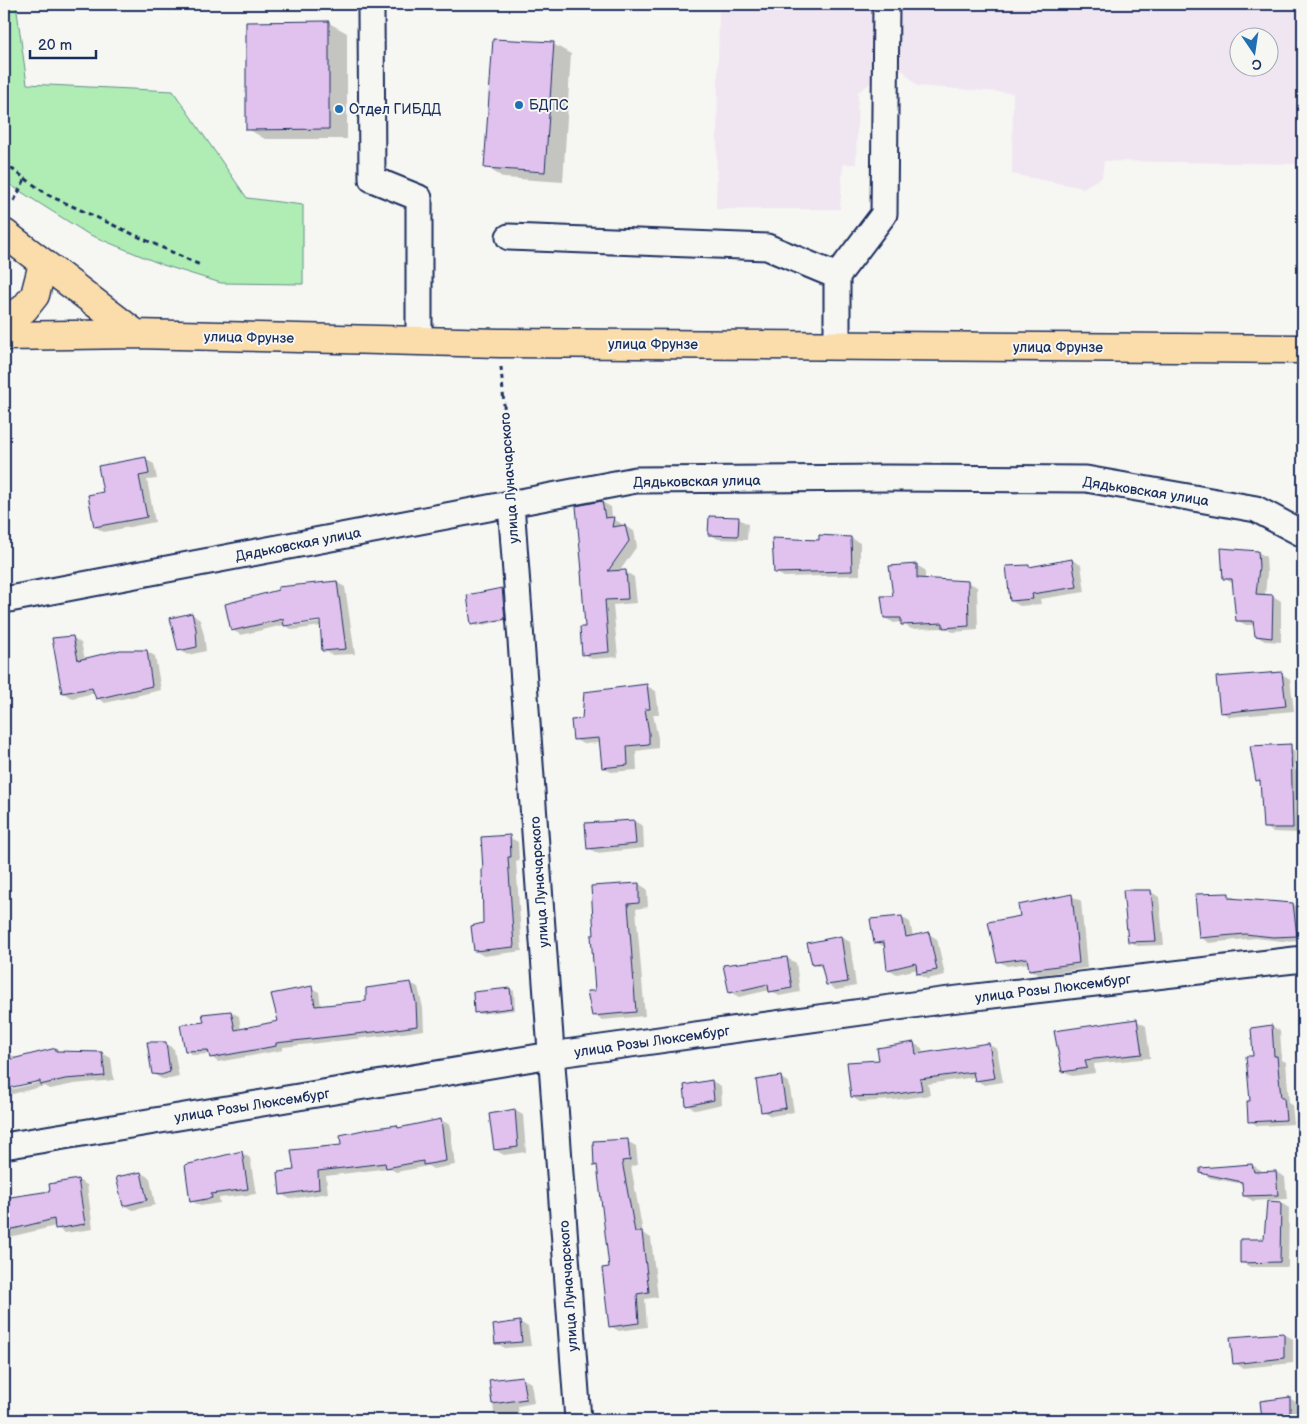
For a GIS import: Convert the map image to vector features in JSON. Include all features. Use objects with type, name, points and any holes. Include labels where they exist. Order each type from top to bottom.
[{"type":"main road","points":[[4,233],[136,334]]},
{"type":"main road","points":[[4,320],[24,309],[35,295],[43,264]]},
{"type":"main road","name":"улица Фрунзе","points":[[4,336],[136,334],[500,343],[1303,349]]},
{"type":"street","points":[[838,346],[837,276],[884,214],[886,4]]},
{"type":"street","points":[[371,10],[372,179],[419,198],[419,341]]},
{"type":"street","points":[[509,237],[766,247],[837,276]]},
{"type":"street","name":"Дядьковская улица","points":[[4,600],[636,480],[1086,479],[1256,509],[1303,534]]},
{"type":"street","name":"улица Луначарского","points":[[511,504],[578,1420]]},
{"type":"street","name":"улица Розы Люксембург","points":[[4,1146],[551,1055],[941,1001],[1303,959]]},
{"type":"path","points":[[4,162],[48,195],[200,265]]},
{"type":"path","points":[[14,201],[25,179]]},
{"type":"path","name":"улица Луначарского","points":[[500,343],[511,504]]},
{"type":"shaded area","points":[[719,4],[1303,4],[1303,164],[1104,161],[1102,177],[1083,188],[1012,174],[1013,93],[917,86],[903,70],[875,80],[858,92],[856,164],[843,164],[840,209],[716,209]]},
{"type":"green space","points":[[4,4],[16,4],[27,84],[173,91],[247,198],[303,205],[303,284],[221,283],[163,265],[88,234],[4,181]]},
{"type":"building","points":[[329,21],[329,129],[246,130],[246,22]]},
{"type":"building","name":"БДПС","points":[[493,39],[554,42],[545,172],[484,168]]},
{"type":"building","points":[[146,457],[149,474],[139,476],[147,517],[94,527],[88,495],[103,492],[98,466]]},
{"type":"building","points":[[602,501],[605,518],[614,517],[612,527],[625,525],[629,541],[608,571],[626,570],[628,599],[605,600],[609,652],[582,655],[580,627],[585,627],[576,506]]},
{"type":"building","points":[[709,516],[739,517],[738,536],[708,535]]},
{"type":"building","points":[[819,535],[851,537],[852,571],[774,573],[772,538],[819,540]]},
{"type":"building","points":[[1221,548],[1258,551],[1259,567],[1256,594],[1273,595],[1272,638],[1255,636],[1253,621],[1236,621],[1232,579],[1223,579]]},
{"type":"building","points":[[1072,559],[1077,587],[1032,594],[1033,599],[1010,601],[1006,566],[1029,565],[1029,567]]},
{"type":"building","points":[[917,564],[917,578],[968,581],[969,626],[943,628],[943,623],[901,625],[901,618],[884,618],[881,596],[893,596],[889,566]]},
{"type":"building","points":[[337,581],[346,649],[322,651],[320,621],[284,626],[283,619],[231,631],[225,604],[278,590],[278,587]]},
{"type":"building","points":[[502,588],[505,619],[471,625],[467,595]]},
{"type":"building","points":[[192,613],[196,629],[197,647],[178,651],[170,618]]},
{"type":"building","points":[[73,636],[78,660],[120,650],[147,650],[152,686],[96,699],[92,688],[62,693],[52,638]]},
{"type":"building","points":[[1282,672],[1286,706],[1220,713],[1216,677]]},
{"type":"building","points":[[647,684],[650,709],[645,709],[649,744],[627,746],[628,765],[602,768],[599,738],[573,740],[571,720],[582,719],[584,692]]},
{"type":"building","points":[[1291,744],[1293,828],[1263,828],[1260,780],[1256,781],[1250,746]]},
{"type":"building","points":[[634,820],[636,844],[587,849],[585,823]]},
{"type":"building","points":[[510,835],[511,857],[508,857],[514,947],[474,951],[471,926],[483,923],[481,837]]},
{"type":"building","points":[[639,883],[639,903],[628,904],[636,1012],[592,1016],[587,991],[595,991],[591,935],[594,935],[591,886]]},
{"type":"building","points":[[1123,890],[1151,890],[1156,941],[1128,942]]},
{"type":"building","points":[[1229,893],[1229,898],[1293,903],[1297,936],[1273,937],[1245,934],[1199,938],[1195,894]]},
{"type":"building","points":[[1072,894],[1079,963],[1029,970],[1027,958],[997,962],[988,922],[1020,916],[1018,905]]},
{"type":"building","points":[[902,916],[906,937],[929,932],[937,970],[917,974],[916,963],[887,970],[884,942],[874,943],[870,919]]},
{"type":"building","points":[[841,936],[848,982],[826,985],[821,963],[812,964],[807,943]]},
{"type":"building","points":[[787,957],[792,988],[769,992],[768,984],[729,993],[723,965]]},
{"type":"building","points":[[411,982],[416,1003],[417,1026],[276,1043],[276,1046],[210,1058],[208,1050],[185,1051],[180,1025],[204,1022],[202,1014],[231,1011],[235,1030],[278,1021],[271,994],[312,986],[315,1006],[366,1001],[366,988]]},
{"type":"building","points":[[510,988],[512,1008],[474,1013],[473,992]]},
{"type":"building","points":[[1137,1019],[1142,1054],[1085,1060],[1087,1068],[1062,1072],[1054,1031]]},
{"type":"building","points":[[1272,1025],[1274,1056],[1277,1056],[1281,1098],[1284,1098],[1286,1120],[1248,1122],[1247,1101],[1250,1101],[1246,1056],[1253,1056],[1251,1028]]},
{"type":"building","points":[[147,1042],[166,1042],[170,1072],[161,1075],[152,1074]]},
{"type":"building","points":[[914,1042],[916,1054],[989,1043],[995,1078],[975,1081],[973,1072],[920,1079],[922,1090],[884,1096],[851,1097],[847,1062],[879,1060],[877,1048]]},
{"type":"building","points":[[56,1048],[56,1051],[102,1052],[105,1076],[65,1079],[40,1085],[40,1081],[4,1089],[4,1061]]},
{"type":"building","points":[[781,1076],[786,1108],[761,1112],[756,1080]]},
{"type":"building","points":[[712,1080],[714,1100],[686,1106],[684,1085]]},
{"type":"building","points":[[515,1109],[518,1147],[494,1150],[489,1114]]},
{"type":"building","points":[[441,1119],[446,1161],[423,1165],[423,1161],[386,1168],[385,1163],[318,1171],[319,1189],[280,1195],[278,1172],[294,1170],[291,1150],[341,1145],[340,1135],[397,1125],[398,1128]]},
{"type":"building","points":[[628,1139],[630,1160],[622,1161],[635,1232],[642,1232],[649,1292],[637,1294],[639,1323],[609,1327],[602,1268],[609,1267],[597,1165],[594,1166],[593,1141]]},
{"type":"building","points":[[242,1151],[248,1189],[211,1194],[212,1198],[190,1202],[185,1165]]},
{"type":"building","points":[[1252,1164],[1254,1172],[1276,1171],[1278,1195],[1243,1196],[1242,1182],[1200,1173],[1200,1168]]},
{"type":"building","points":[[141,1172],[147,1200],[123,1206],[116,1177]]},
{"type":"building","points":[[78,1179],[85,1224],[55,1229],[54,1219],[5,1231],[4,1198],[50,1191],[49,1184]]},
{"type":"building","points":[[1267,1201],[1281,1202],[1280,1262],[1240,1263],[1240,1239],[1264,1239]]},
{"type":"building","points":[[520,1321],[522,1342],[495,1344],[493,1325]]},
{"type":"building","points":[[1284,1333],[1284,1358],[1233,1364],[1230,1337]]},
{"type":"building","points":[[522,1376],[526,1399],[492,1404],[489,1380]]},
{"type":"building","points":[[1290,1397],[1290,1420],[1262,1420],[1260,1401]]},
{"type":"place","name":"БДПС","points":[[519,105]]},
{"type":"place","name":"Отдел ГИБДД","points":[[339,109]]}]
